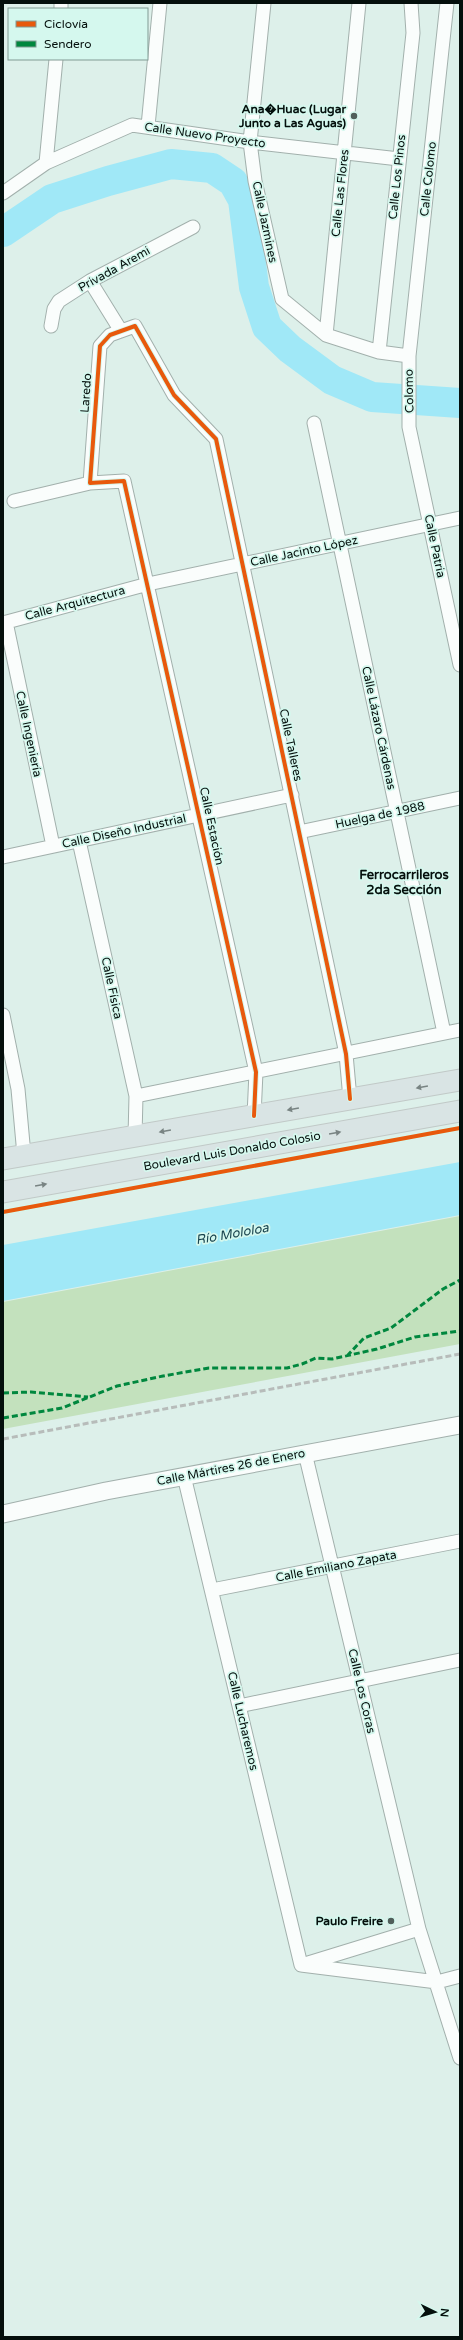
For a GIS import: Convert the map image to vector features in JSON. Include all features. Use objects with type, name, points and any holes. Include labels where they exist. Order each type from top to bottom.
[{"type":"main road","points":[[3,1159],[460,1080]]},
{"type":"main road","name":"Boulevard Luis Donaldo Colosio","points":[[3,1192],[460,1111]]},
{"type":"street","points":[[148,126],[160,3]]},
{"type":"street","name":"Calle Jazmines","points":[[264,3],[250,142],[255,181],[282,300],[326,335],[409,360]]},
{"type":"street","name":"Calle Las Flores","points":[[326,335],[359,3]]},
{"type":"street","name":"Calle Los Pinos","points":[[379,352],[413,33],[411,3]]},
{"type":"street","name":"Calle Colomo","points":[[409,360],[447,3]]},
{"type":"street","points":[[46,163],[56,60]]},
{"type":"street","name":"Calle Nuevo Proyecto","points":[[3,193],[46,163],[132,125],[148,126],[250,142],[399,159]]},
{"type":"street","name":"Privada Aremi","points":[[51,326],[54,309],[59,301],[90,281],[193,227]]},
{"type":"street","points":[[90,281],[121,332]]},
{"type":"street","name":"Laredo","points":[[90,483],[100,346],[110,335],[136,326],[174,395],[216,439]]},
{"type":"street","name":"Colomo","points":[[409,360],[409,427]]},
{"type":"street","name":"Calle Lázaro Cárdenas","points":[[314,423],[444,1033]]},
{"type":"street","name":"Calle Patria","points":[[409,427],[460,665]]},
{"type":"street","name":"Calle Talleres","points":[[216,439],[346,1054],[350,1099]]},
{"type":"street","points":[[14,501],[90,483],[124,481],[148,584]]},
{"type":"street","name":"Calle Jacinto López","points":[[148,584],[460,518]]},
{"type":"street","name":"Calle Arquitectura","points":[[5,622],[148,584]]},
{"type":"street","name":"Calle Estación","points":[[148,584],[256,1072],[254,1116]]},
{"type":"street","name":"Calle Ingeniería","points":[[5,622],[53,846]]},
{"type":"street","name":"Calle Diseño Industrial","points":[[3,857],[292,796]]},
{"type":"street","name":"Huelga de 1988","points":[[299,832],[460,798]]},
{"type":"street","name":"Calle Física","points":[[80,841],[136,1096],[135,1137]]},
{"type":"street","points":[[3,1015],[18,1089],[24,1155]]},
{"type":"street","points":[[136,1096],[460,1030]]},
{"type":"street","name":"Calle Mártires 26 de Enero","points":[[3,1514],[184,1476],[460,1425]]},
{"type":"street","name":"Calle Los Coras","points":[[305,1453],[418,1929]]},
{"type":"street","name":"Calle Lucharemos","points":[[184,1476],[301,1965]]},
{"type":"street","name":"Calle Emiliano Zapata","points":[[212,1590],[460,1542]]},
{"type":"street","points":[[239,1706],[460,1660]]},
{"type":"street","points":[[301,1965],[418,1929],[437,1982],[460,2058]]},
{"type":"street","points":[[301,1965],[437,1982],[460,1976]]},
{"type":"green space","points":[[460,1216],[460,1344],[3,1429],[3,1302]]},
{"type":"water","name":"Río Mololoa","points":[[460,1162],[460,1215],[3,1301],[3,1245]]},
{"type":"waterway","points":[[3,232],[52,199],[108,181],[171,164],[212,168],[233,182],[243,200],[254,287],[267,327],[290,349],[332,380],[372,397],[460,403]]},
{"type":"railway","points":[[3,1439],[460,1354]]},
{"type":"marked path","points":[[347,1356],[364,1338],[391,1328],[443,1289],[460,1280]]},
{"type":"marked path","points":[[3,1418],[62,1408],[117,1386],[163,1376],[209,1368],[287,1368],[316,1358],[332,1359],[377,1349],[415,1337],[460,1331]]},
{"type":"marked path","points":[[3,1393],[31,1392],[88,1397]]},
{"type":"cycle path","points":[[254,1116],[256,1072],[124,481],[90,483],[100,346],[110,335],[135,326],[174,395],[216,439],[346,1054],[350,1099]]},
{"type":"cycle path","points":[[3,1212],[460,1128]]},
{"type":"place","name":"Ana�Huac (Lugar Junto a Las Aguas)","points":[[354,116]]},
{"type":"place","name":"Paulo Freire","points":[[391,1921]]},
{"type":"district","name":"Ferrocarrileros 2da Sección","points":[[404,882]]}]
